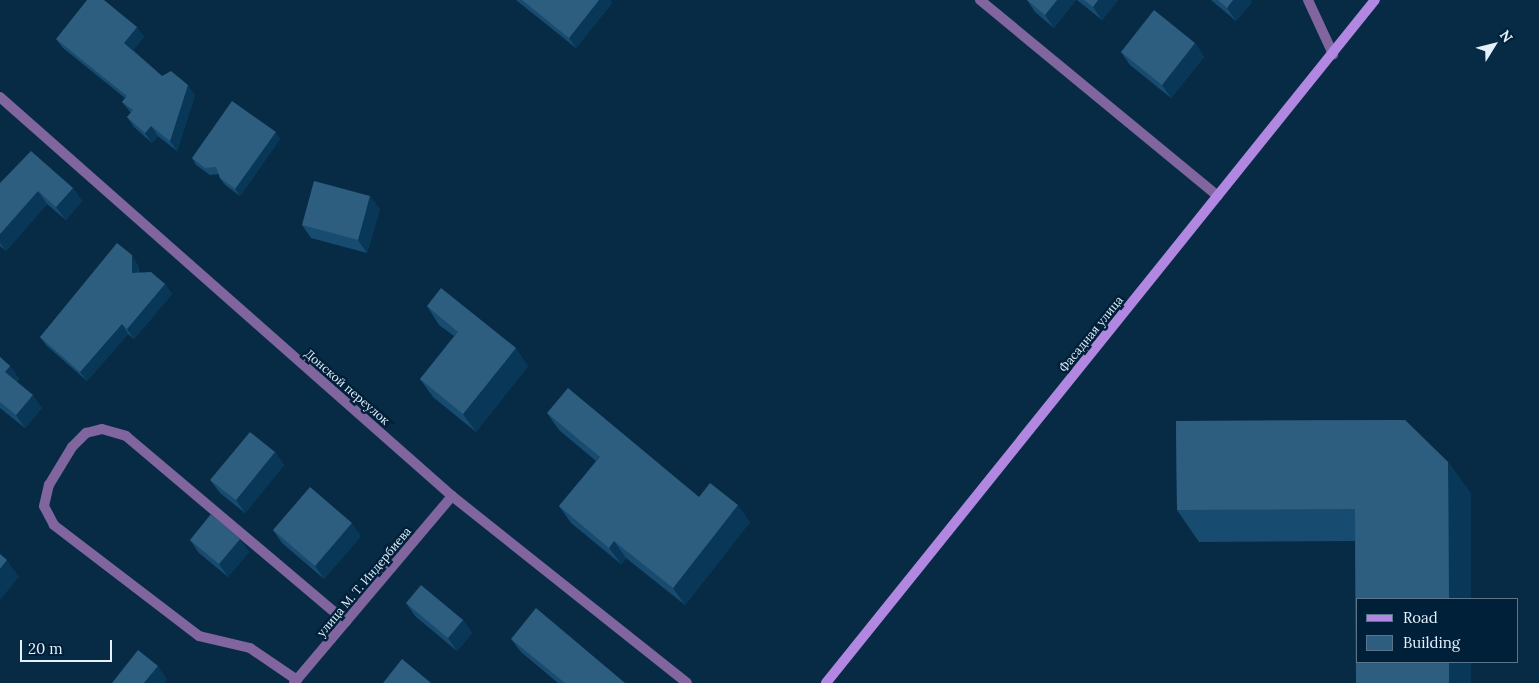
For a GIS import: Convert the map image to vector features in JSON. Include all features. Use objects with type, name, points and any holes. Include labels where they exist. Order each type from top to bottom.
[{"type":"street","points":[[980,0],[1218,196]]},
{"type":"street","points":[[1308,0],[1332,54]]},
{"type":"street","name":"Фасадная улица","points":[[826,683],[1375,0]]},
{"type":"street","name":"Донской переулок","points":[[0,97],[452,496],[687,683]]},
{"type":"street","points":[[296,681],[250,648],[199,636],[54,525],[44,506],[49,485],[72,447],[86,433],[102,430],[126,436],[346,622]]},
{"type":"street","name":"улица М. Т. Индербиева","points":[[296,681],[452,496]]},
{"type":"building","points":[[87,0],[104,0],[137,27],[124,43],[162,76],[171,71],[188,85],[170,141],[151,126],[145,133],[127,117],[133,110],[122,102],[127,96],[56,39]]},
{"type":"building","points":[[522,0],[599,0],[569,38]]},
{"type":"building","points":[[1027,0],[1057,0],[1045,15]]},
{"type":"building","points":[[1084,0],[1098,0],[1093,7]]},
{"type":"building","points":[[1218,0],[1233,0],[1227,8]]},
{"type":"building","points":[[1154,10],[1195,43],[1162,85],[1121,52]]},
{"type":"building","points":[[232,101],[276,132],[235,189],[220,178],[216,167],[205,168],[192,158]]},
{"type":"building","points":[[31,151],[73,188],[56,207],[38,191],[0,234],[0,183]]},
{"type":"building","points":[[314,181],[370,196],[358,240],[302,225]]},
{"type":"building","points":[[117,243],[132,255],[132,273],[151,272],[165,284],[127,329],[122,324],[80,372],[40,337]]},
{"type":"building","points":[[441,288],[516,348],[463,414],[420,379],[458,332],[427,306]]},
{"type":"building","points":[[0,357],[10,366],[5,372],[33,395],[16,415],[0,402]]},
{"type":"building","points":[[568,388],[699,497],[710,483],[738,505],[673,588],[614,541],[609,548],[559,506],[600,457],[547,413]]},
{"type":"building","points":[[1405,420],[1448,462],[1449,598],[1356,598],[1356,663],[1449,663],[1449,683],[1356,683],[1355,509],[1177,510],[1176,421]]},
{"type":"building","points":[[250,432],[275,452],[236,500],[210,480]]},
{"type":"building","points":[[310,487],[352,523],[315,566],[273,530]]},
{"type":"building","points":[[211,514],[240,539],[219,564],[190,540]]},
{"type":"building","points":[[0,554],[7,560],[0,569]]},
{"type":"building","points":[[421,585],[463,620],[448,638],[406,603]]},
{"type":"building","points":[[536,608],[625,683],[565,683],[511,639]]},
{"type":"building","points":[[138,650],[158,666],[144,683],[112,683]]},
{"type":"building","points":[[402,659],[431,683],[383,683]]}]
